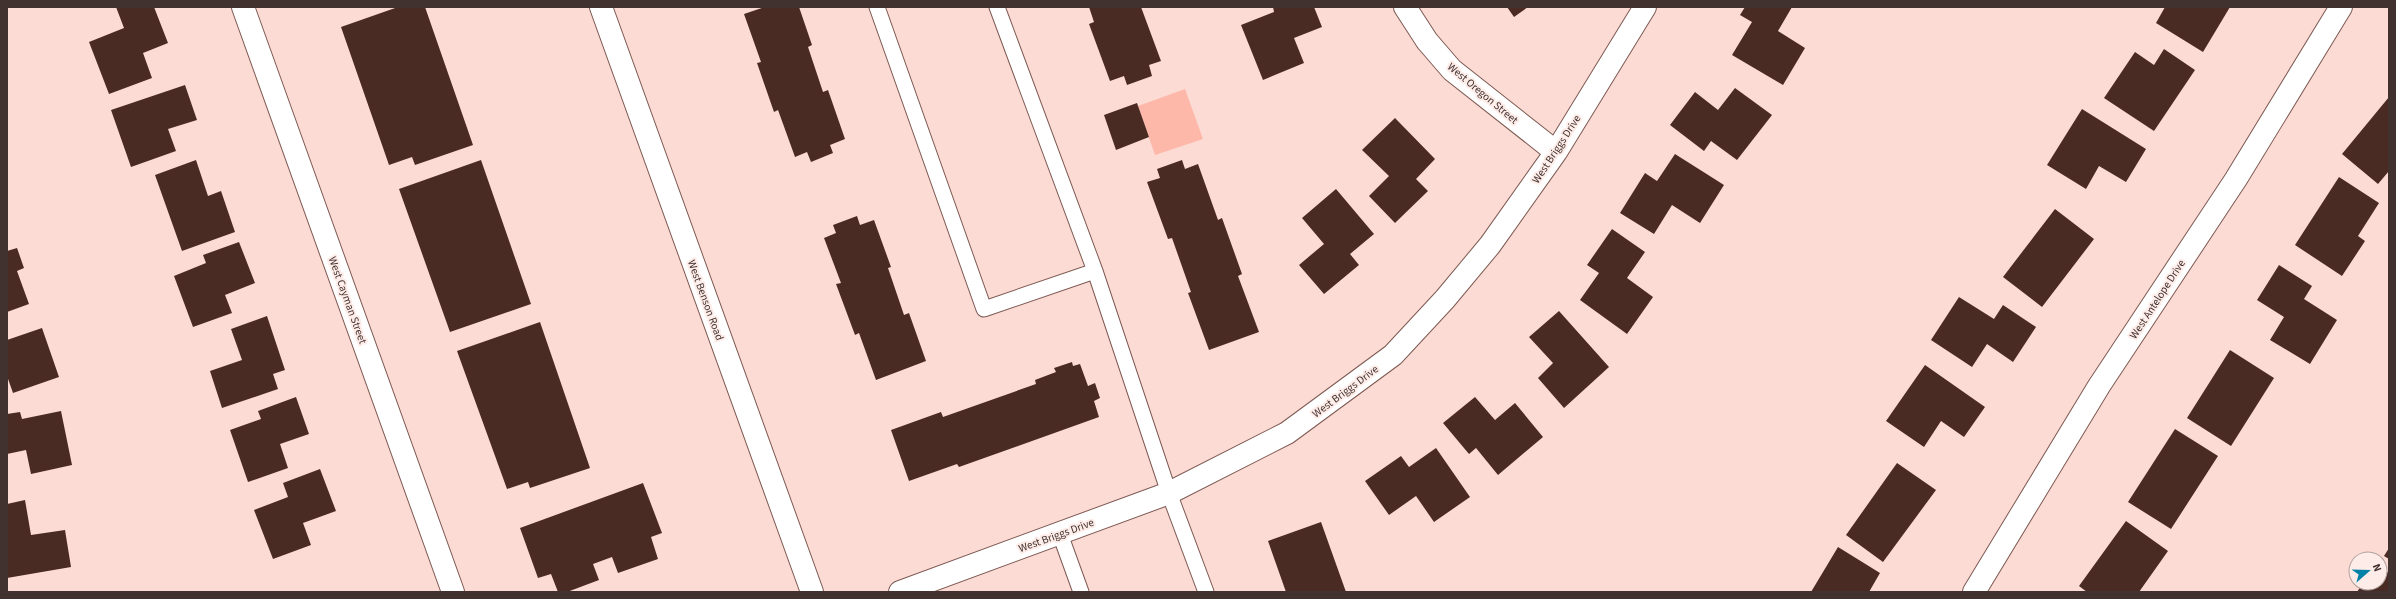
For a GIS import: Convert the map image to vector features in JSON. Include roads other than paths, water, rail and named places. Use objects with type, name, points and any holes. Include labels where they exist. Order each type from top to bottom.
[{"type":"street","name":"West Cayman Street","points":[[243,7],[453,592]]},
{"type":"street","name":"West Benson Road","points":[[601,7],[812,592]]},
{"type":"street","name":"West Oregon Street","points":[[1405,7],[1427,41],[1452,70],[1556,152]]},
{"type":"street","name":"West Briggs Drive","points":[[900,592],[1169,493],[1287,433],[1393,355],[1445,299],[1490,245],[1556,152],[1645,7]]},
{"type":"street","name":"West Antelope Drive","points":[[1974,592],[2099,386],[2236,179],[2341,7]]},
{"type":"lane","points":[[877,7],[984,309],[1095,271]]},
{"type":"lane","points":[[997,7],[1095,271],[1169,493],[1206,592]]},
{"type":"lane","points":[[1060,534],[1081,592]]}]
